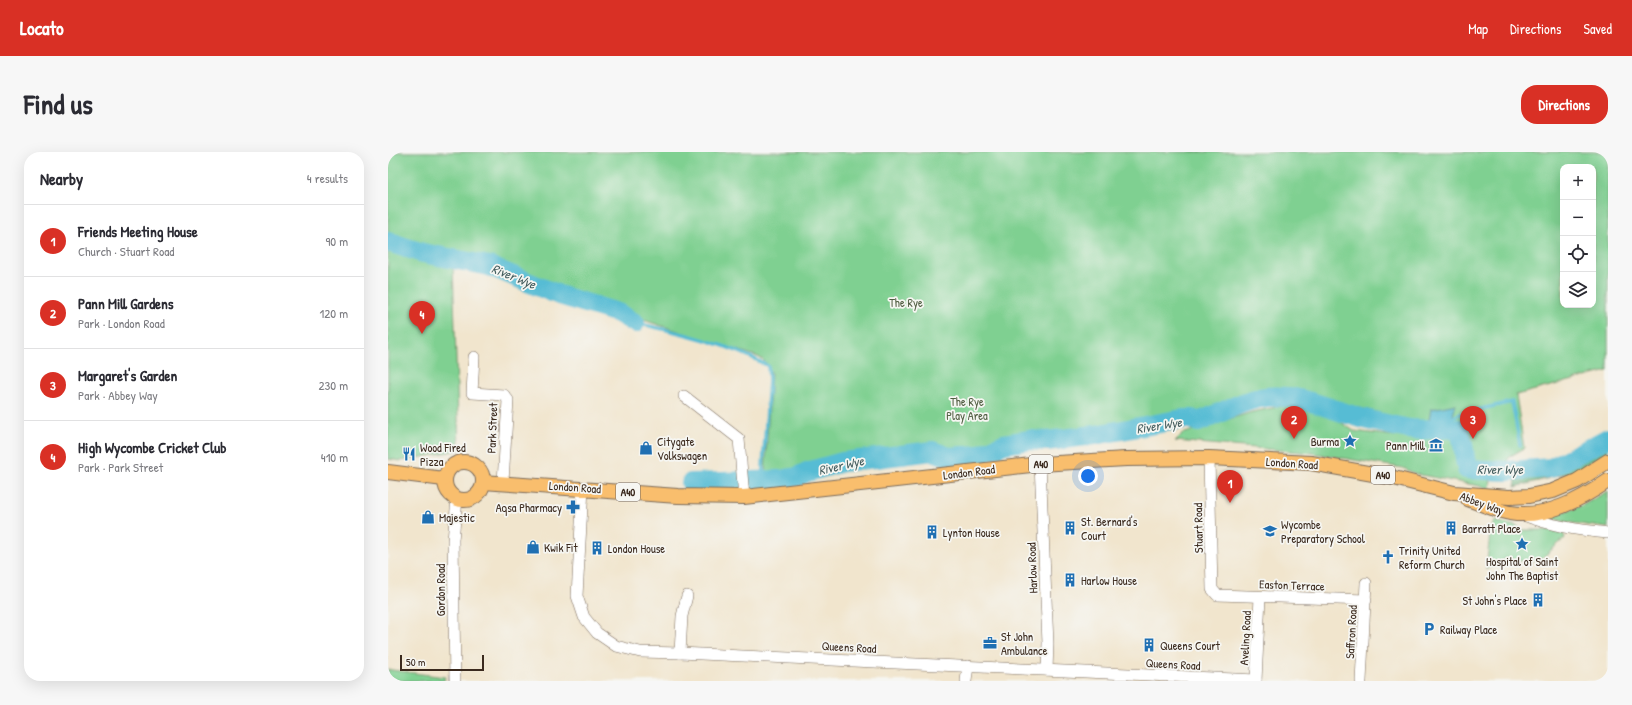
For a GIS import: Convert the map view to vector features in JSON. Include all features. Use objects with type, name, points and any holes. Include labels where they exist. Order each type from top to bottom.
[{"type":"main road","name":"London Road","points":[[483,482],[503,482],[678,496],[744,497],[1040,464],[1126,459],[1209,458],[1311,463],[1390,476],[1454,493]]},
{"type":"main road","name":"Abbey Way","points":[[1454,493],[1510,497],[1529,496],[1553,491],[1577,481],[1608,461]]},
{"type":"main road","points":[[456,462],[469,462],[479,469],[483,482],[482,488],[473,498],[463,500],[457,499],[447,491],[444,478],[448,469],[456,462]]},
{"type":"main road","points":[[388,472],[444,478]]},
{"type":"main road","name":"A40","points":[[1518,513],[1553,509],[1583,498],[1608,481]]},
{"type":"main road","name":"Abbey Way","points":[[1454,493],[1469,500],[1509,512],[1518,513]]},
{"type":"street","name":"Park Street","points":[[474,357],[472,393],[504,395],[508,400],[503,482]]},
{"type":"street","points":[[684,396],[739,439],[744,497]]},
{"type":"street","name":"Stuart Road","points":[[1209,458],[1212,589],[1217,595]]},
{"type":"street","name":"Harlow Road","points":[[1040,464],[1048,643],[1047,670]]},
{"type":"street","name":"Queens Road","points":[[584,488],[577,596],[584,617],[597,633],[616,646],[640,652],[1047,670],[1144,678],[1256,681]]},
{"type":"street","name":"Gordon Road","points":[[455,681],[453,540],[457,499]]},
{"type":"street","points":[[1518,513],[1540,522],[1574,530],[1608,533]]},
{"type":"street","name":"Saffron Road","points":[[1361,681],[1366,583]]},
{"type":"street","name":"Easton Terrace","points":[[1217,595],[1366,600]]},
{"type":"street","points":[[680,653],[682,616],[687,596]]},
{"type":"street","name":"Aveling Road","points":[[1256,681],[1260,597]]},
{"type":"street","points":[[966,681],[968,666]]},
{"type":"green space","name":"The Rye","points":[[388,152],[1608,152],[1608,371],[1516,395],[1524,448],[1509,457],[1505,467],[1492,468],[1490,488],[1416,474],[1403,468],[1312,453],[1175,441],[1182,434],[1200,428],[1252,412],[1288,405],[1310,409],[1336,419],[1354,431],[1412,438],[1413,423],[1410,421],[1314,396],[1293,393],[1272,395],[1241,403],[1219,412],[1105,432],[986,449],[886,454],[833,463],[813,470],[794,473],[765,473],[771,374],[767,364],[760,358],[634,317],[634,313],[595,302],[479,259],[433,250],[388,235]]},
{"type":"green space","points":[[388,250],[399,254],[400,252],[453,265],[459,450],[401,461],[388,459]]},
{"type":"green space","points":[[1608,443],[1608,451],[1576,471],[1515,487],[1516,480],[1545,475],[1583,462]]},
{"type":"green space","points":[[1608,491],[1608,528],[1566,522],[1550,518],[1551,516],[1583,505]]},
{"type":"green space","points":[[1494,521],[1516,526],[1523,530],[1551,530],[1563,533],[1565,538],[1542,558],[1531,562],[1505,559],[1486,570],[1490,533]]},
{"type":"green space","points":[[388,669],[445,677],[444,681],[388,681]]},
{"type":"water","points":[[1456,404],[1451,423],[1455,430],[1452,434],[1445,435],[1427,429],[1431,409]]},
{"type":"waterway","name":"River Wye","points":[[388,242],[423,253],[489,266],[559,295],[618,313],[635,323]]},
{"type":"waterway","points":[[635,323],[669,330],[721,345],[768,366],[769,379],[762,480]]},
{"type":"waterway","name":"River Wye","points":[[691,483],[779,480],[797,477],[807,472],[843,462],[933,451],[949,457],[979,455],[1004,444],[1030,440],[1047,441],[1095,435],[1183,419],[1192,419],[1198,422],[1248,401],[1278,396],[1291,397],[1315,403],[1361,418],[1409,429],[1458,429],[1463,442],[1467,469],[1505,471],[1551,468],[1608,438]]},
{"type":"waterway","points":[[1450,419],[1459,414],[1512,402],[1520,445]]},
{"type":"place","name":"High Wycombe Cricket Club","points":[[422,334]]},
{"type":"place","name":"Pann Mill Gardens","points":[[1294,439]]},
{"type":"place","name":"Margaret's Garden","points":[[1473,439]]},
{"type":"place","name":"Burma","points":[[1350,441]]},
{"type":"place","name":"Pann Mill","points":[[1436,445]]},
{"type":"place","name":"Citygate Volkswagen","points":[[646,448]]},
{"type":"place","name":"Wood Fired Pizza","points":[[409,454]]},
{"type":"place","name":"Friends Meeting House","points":[[1230,503]]},
{"type":"place","name":"Aqsa Pharmacy","points":[[573,507]]},
{"type":"place","name":"Majestic","points":[[428,517]]},
{"type":"place","name":"St. Bernard's Court","points":[[1070,528]]},
{"type":"place","name":"Barratt Place","points":[[1451,528]]},
{"type":"place","name":"Wycombe Preparatory School","points":[[1270,531]]},
{"type":"place","name":"Lynton House","points":[[932,532]]},
{"type":"place","name":"Hospital of Saint John The Baptist","points":[[1522,544]]},
{"type":"place","name":"Kwik Fit","points":[[533,547]]},
{"type":"place","name":"London House","points":[[597,548]]},
{"type":"place","name":"Trinity United Reform Church","points":[[1388,557]]},
{"type":"place","name":"Harlow House","points":[[1070,580]]},
{"type":"place","name":"St John's Place","points":[[1538,600]]},
{"type":"place","name":"Railway Place","points":[[1429,629]]},
{"type":"place","name":"St John Ambulance","points":[[990,643]]},
{"type":"place","name":"Queens Court","points":[[1149,645]]},
{"type":"park label","name":"The Rye Play Area","points":[[967,408]]}]
